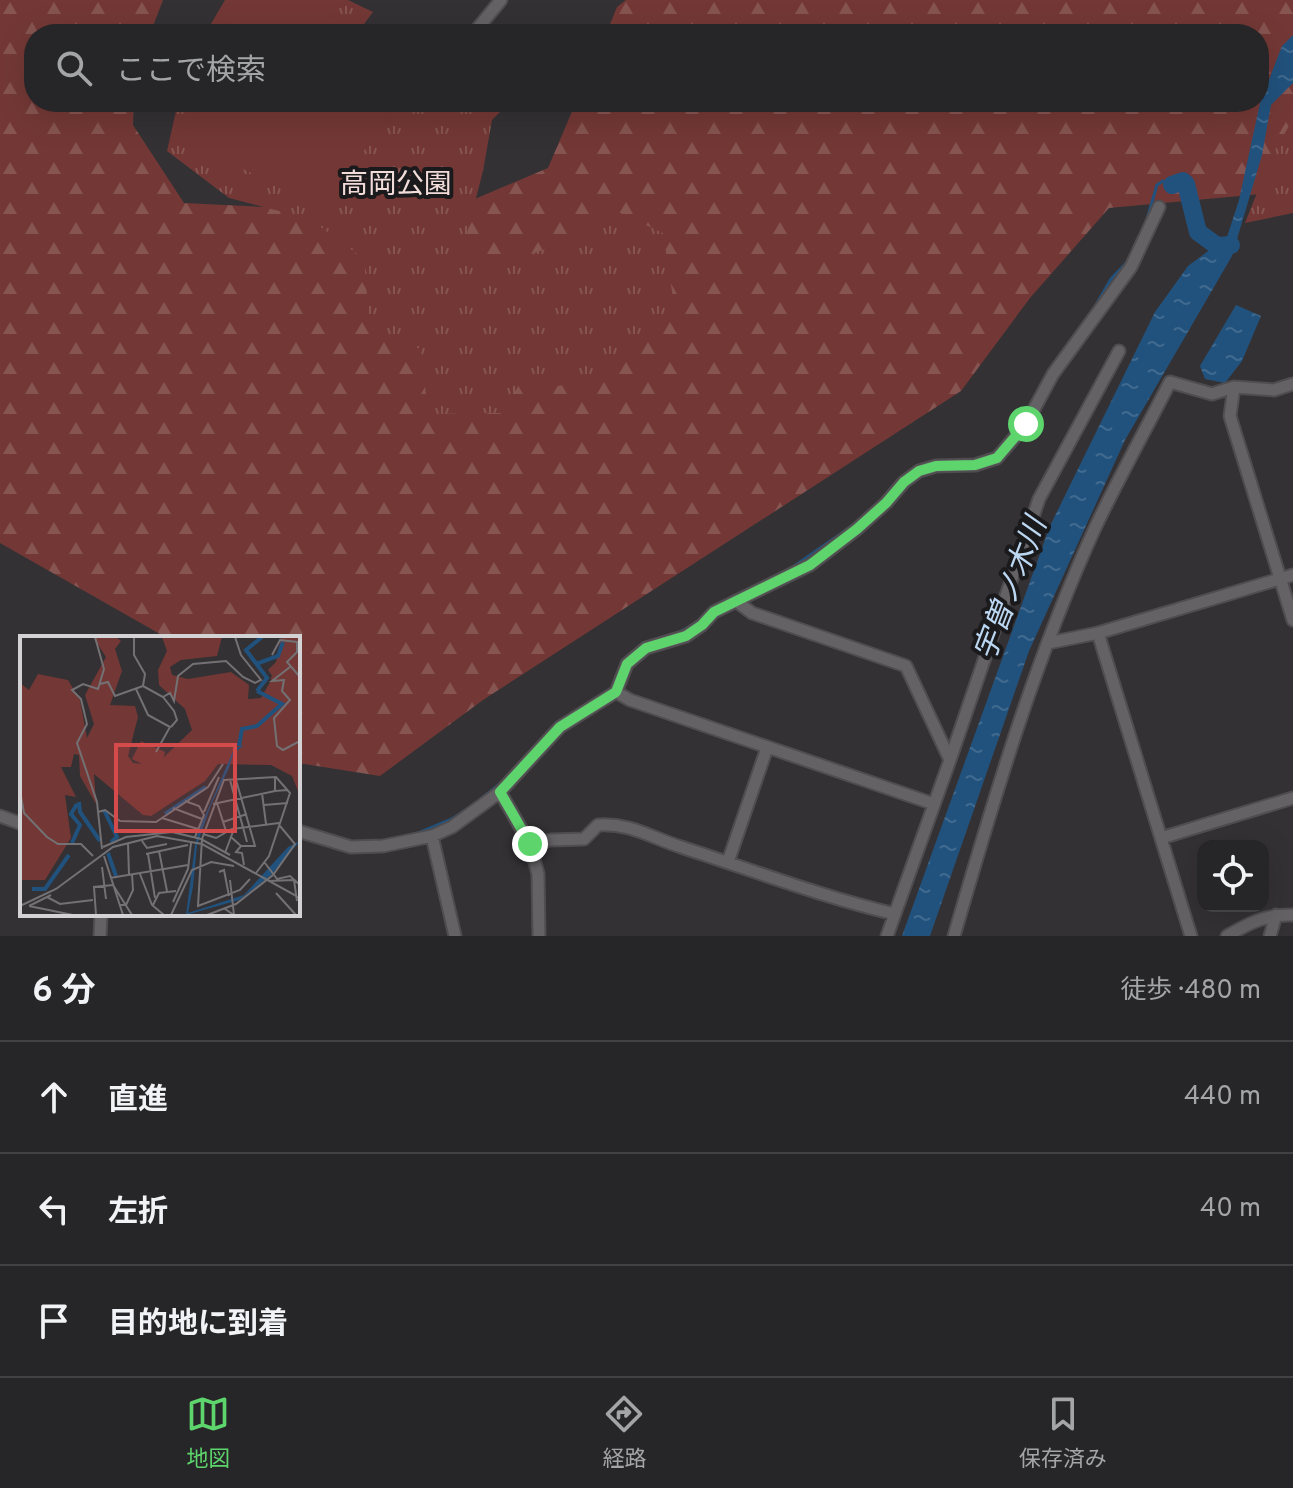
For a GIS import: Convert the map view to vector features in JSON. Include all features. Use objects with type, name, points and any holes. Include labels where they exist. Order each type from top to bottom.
[{"type":"street","points":[[481,24],[501,0]]},
{"type":"street","points":[[300,832],[351,847],[383,846],[432,836],[471,815],[500,792],[560,727],[616,692],[627,664],[646,648],[686,636],[714,612],[810,565],[857,529],[919,471],[936,466],[975,465],[997,458],[1036,408],[1053,374],[1131,267],[1159,207]]},
{"type":"street","points":[[887,936],[1039,499],[1119,351]]},
{"type":"street","points":[[954,936],[995,794],[1048,643],[1095,529],[1170,382],[1212,394],[1234,387],[1274,390],[1293,384]]},
{"type":"street","points":[[1234,387],[1230,416],[1293,620]]},
{"type":"street","points":[[1048,643],[1098,633],[1293,575]]},
{"type":"street","points":[[736,601],[752,613],[906,666],[950,760]]},
{"type":"street","points":[[1098,633],[1191,936]]},
{"type":"street","points":[[616,692],[630,700],[934,804]]},
{"type":"street","points":[[728,862],[767,748]]},
{"type":"street","points":[[500,792],[530,844],[538,874],[539,936]]},
{"type":"street","points":[[1161,838],[1293,798]]},
{"type":"street","points":[[0,816],[20,823]]},
{"type":"street","points":[[530,844],[584,839],[598,825],[620,824],[846,903],[895,914]]},
{"type":"street","points":[[432,836],[455,936]]},
{"type":"street","points":[[1270,936],[1276,915]]},
{"type":"street","points":[[1227,936],[1255,920],[1293,915]]},
{"type":"street","points":[[100,936],[101,916]]},
{"type":"green space","points":[[0,0],[163,0],[154,24],[24,24],[24,112],[134,112],[133,125],[184,203],[430,218],[548,168],[572,112],[1269,112],[1269,24],[610,24],[617,7],[626,0],[1293,0],[1293,191],[1109,208],[1030,298],[961,391],[483,700],[380,776],[300,763],[300,636],[163,636],[0,543]]},
{"type":"green space","points":[[225,0],[348,0],[373,12],[364,24],[211,24]]},
{"type":"green space","points":[[248,0],[301,0],[344,24],[230,24]]},
{"type":"green space","name":"高岡公園","points":[[176,112],[500,112],[492,120],[467,233],[484,270],[549,248],[616,211],[663,233],[676,317],[602,374],[559,386],[523,379],[501,413],[428,414],[421,349],[370,333],[364,259],[310,219],[229,198],[167,151]]},
{"type":"green space","points":[[194,112],[389,112],[333,200],[281,189],[190,141]]},
{"type":"green space","points":[[1293,119],[1293,213],[1245,223],[1272,155]]},
{"type":"water","points":[[1293,35],[1293,83],[1271,105],[1262,155],[1232,256],[1125,440],[1029,651],[930,936],[902,936],[1050,526],[1155,312],[1188,266],[1227,237],[1239,200],[1258,112],[1269,112],[1269,80],[1282,46]]},
{"type":"water","points":[[1236,305],[1261,316],[1242,361],[1225,383],[1205,379],[1200,366]]},
{"type":"waterway","points":[[1145,226],[1157,185],[1163,181],[1172,185]]},
{"type":"waterway","name":"宇曽ノ木川","points":[[1172,185],[1183,181],[1186,184],[1198,232],[1217,246],[1231,245]]},
{"type":"waterway","points":[[1093,310],[1111,279],[1128,261]]},
{"type":"waterway","points":[[790,569],[859,521]]},
{"type":"waterway","points":[[708,611],[722,602]]},
{"type":"waterway","points":[[673,635],[691,626]]},
{"type":"waterway","points":[[482,798],[501,783]]},
{"type":"waterway","points":[[416,834],[452,819],[470,807]]},
{"type":"route","points":[[530,844],[500,792],[560,727],[616,692],[627,664],[646,648],[686,636],[714,612],[810,565],[857,529],[919,471],[936,466],[975,465],[997,458],[1026,424]]}]
